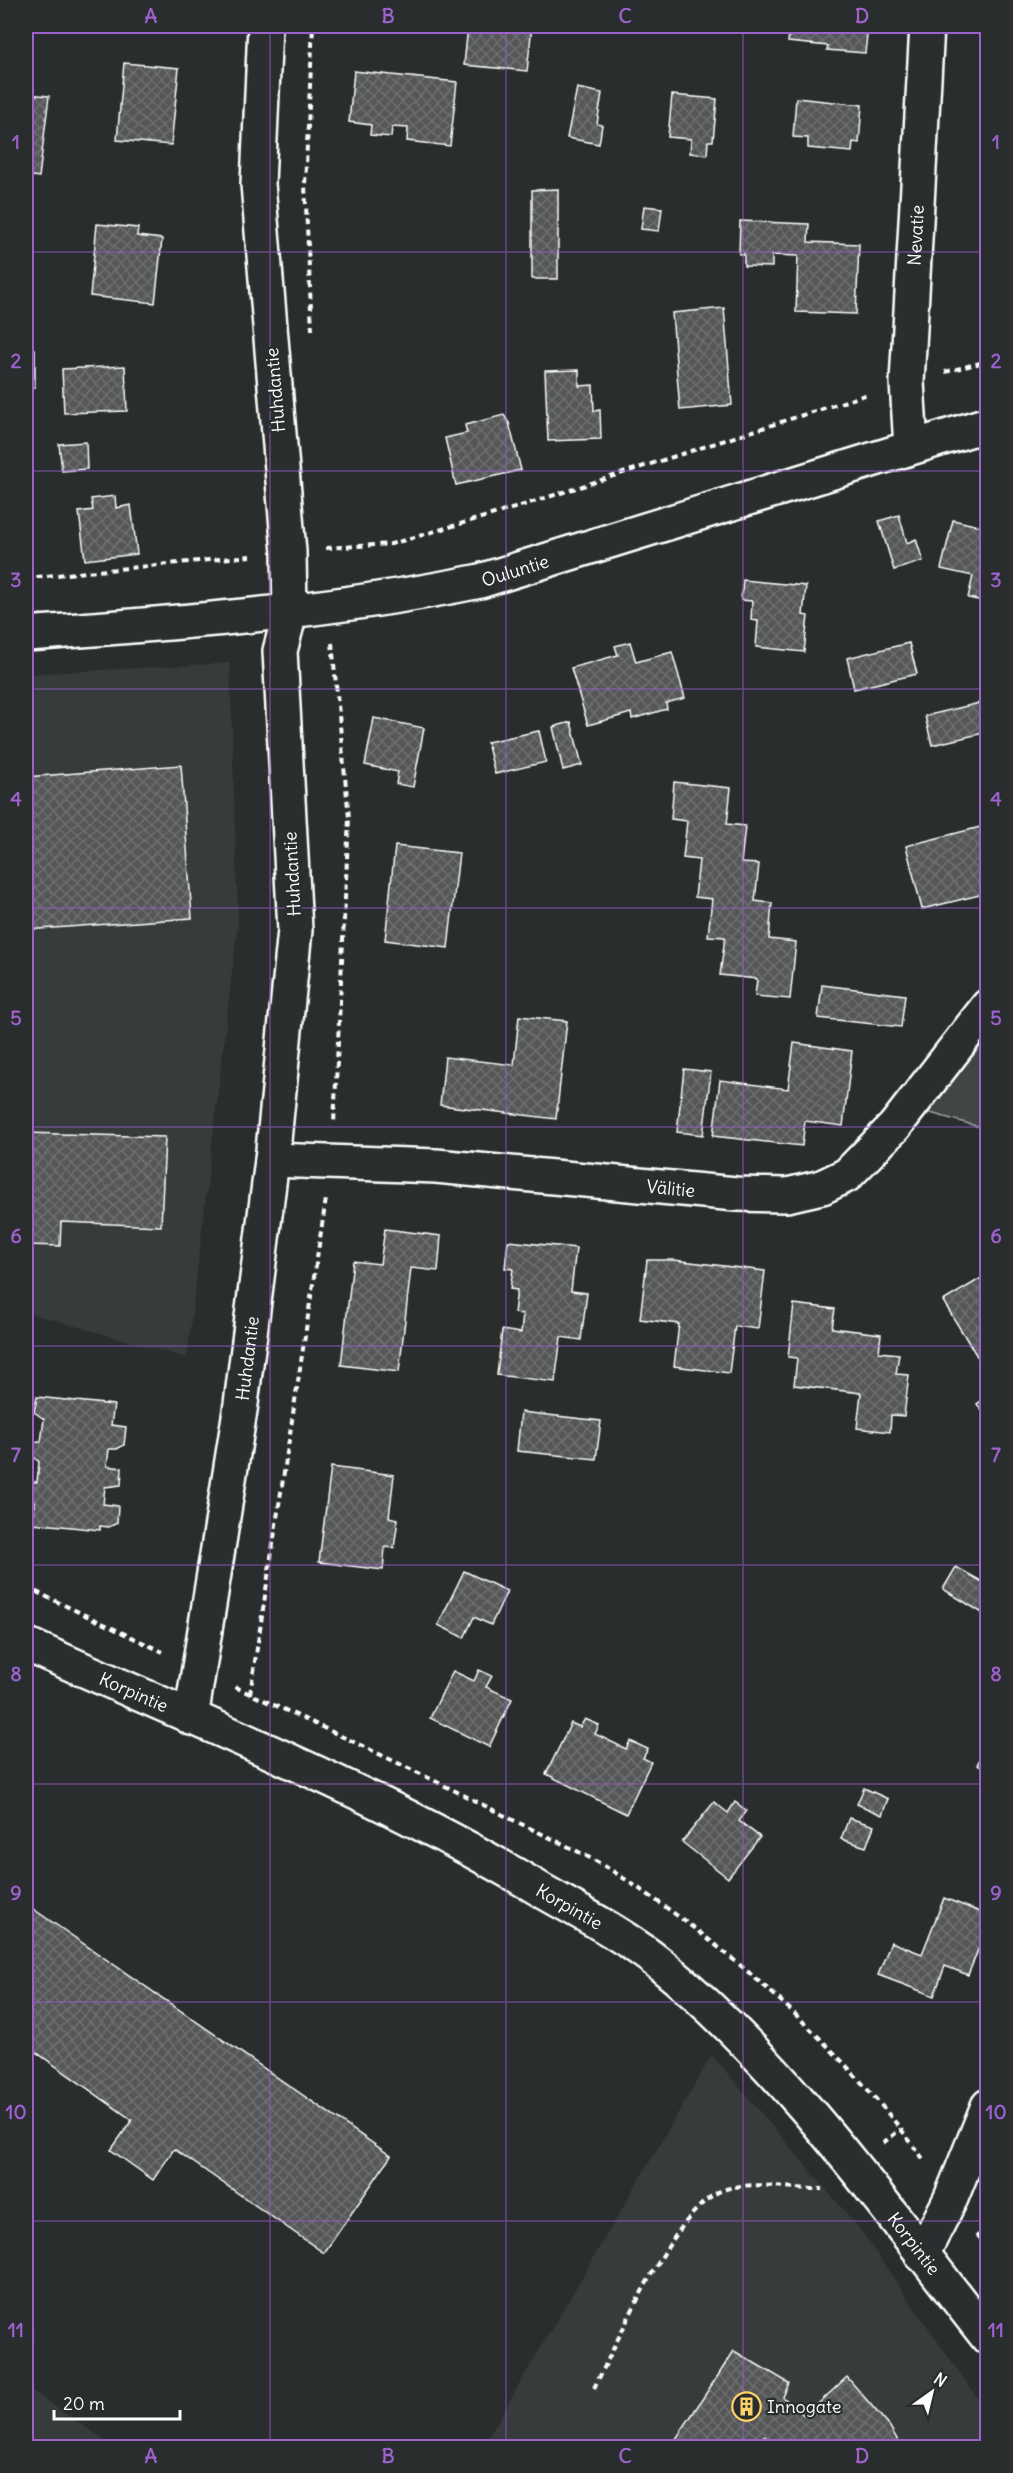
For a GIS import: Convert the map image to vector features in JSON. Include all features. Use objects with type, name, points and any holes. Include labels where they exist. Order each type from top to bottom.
[{"type":"street","name":"Huhdantie","points":[[191,1718],[241,1404],[272,1160],[295,930],[280,651],[290,613],[289,552],[258,184],[265,26]]},
{"type":"street","name":"Nevatie","points":[[911,447],[907,382],[927,26]]},
{"type":"street","name":"Ouluntie","points":[[26,634],[290,613],[400,598],[480,581],[987,424]]},
{"type":"street","name":"Välitie","points":[[272,1160],[436,1167],[736,1194],[787,1195],[822,1187],[847,1175],[895,1126],[987,1006]]},
{"type":"street","name":"Korpintie","points":[[26,1644],[364,1796],[486,1857],[659,1963],[728,2027],[792,2092],[854,2167],[987,2338]]},
{"type":"street","points":[[922,2255],[951,2198],[987,2106]]},
{"type":"path","points":[[26,578],[391,544],[508,510],[907,382],[987,361]]},
{"type":"path","points":[[594,2388],[671,2240],[701,2203],[725,2189],[770,2184],[821,2189],[854,2167],[901,2129]]},
{"type":"shaded area","points":[[230,663],[238,922],[187,1358],[26,1312],[26,674]]},
{"type":"shaded area","points":[[987,1026],[987,1129],[927,1112]]},
{"type":"shaded area","points":[[712,2055],[858,2227],[987,2412],[987,2447],[482,2448]]},
{"type":"shaded area","points":[[26,2387],[115,2447],[26,2447]]},
{"type":"building","points":[[468,26],[532,26],[527,71],[464,65]]},
{"type":"building","points":[[790,26],[868,26],[865,53],[827,50],[828,46],[788,42]]},
{"type":"building","points":[[124,63],[179,68],[171,145],[117,140]]},
{"type":"building","points":[[354,71],[457,82],[450,146],[407,141],[408,128],[392,127],[391,137],[370,135],[371,125],[349,122]]},
{"type":"building","points":[[577,88],[602,93],[597,124],[602,125],[599,144],[567,138]]},
{"type":"building","points":[[26,94],[49,96],[39,177],[26,175]]},
{"type":"building","points":[[672,95],[717,99],[713,141],[708,141],[707,155],[690,153],[691,139],[668,137]]},
{"type":"building","points":[[796,98],[862,105],[859,143],[853,142],[852,152],[808,148],[808,138],[793,137]]},
{"type":"building","points":[[558,189],[558,279],[532,279],[532,190]]},
{"type":"building","points":[[644,206],[662,208],[659,231],[641,229]]},
{"type":"building","points":[[740,221],[809,224],[808,242],[859,244],[856,314],[796,312],[798,256],[772,255],[772,267],[744,266],[744,254],[739,254]]},
{"type":"building","points":[[97,224],[138,228],[137,236],[162,239],[155,303],[90,296]]},
{"type":"building","points":[[724,308],[732,405],[680,410],[672,313]]},
{"type":"building","points":[[26,349],[35,349],[35,388],[26,388]]},
{"type":"building","points":[[125,366],[127,411],[64,413],[62,369]]},
{"type":"building","points":[[579,370],[579,386],[593,385],[594,411],[600,410],[601,439],[548,441],[545,371]]},
{"type":"building","points":[[504,415],[509,423],[521,470],[456,485],[445,438],[467,433],[465,425]]},
{"type":"building","points":[[86,442],[87,469],[62,471],[59,444]]},
{"type":"building","points":[[115,496],[116,508],[131,505],[137,554],[85,560],[79,512],[93,510],[91,499]]},
{"type":"building","points":[[899,515],[907,543],[916,539],[923,561],[894,570],[879,521]]},
{"type":"building","points":[[953,520],[988,528],[988,602],[968,598],[973,576],[941,569]]},
{"type":"building","points":[[743,580],[806,586],[803,615],[808,616],[804,652],[756,647],[758,621],[751,620],[752,601],[741,600]]},
{"type":"building","points":[[630,642],[636,662],[672,652],[685,698],[666,703],[667,709],[632,719],[631,713],[588,725],[571,668],[618,655],[615,646]]},
{"type":"building","points":[[909,643],[917,674],[854,689],[847,658]]},
{"type":"building","points":[[988,701],[988,732],[932,745],[925,716]]},
{"type":"building","points":[[374,718],[424,728],[413,787],[396,784],[398,772],[365,765]]},
{"type":"building","points":[[571,722],[582,765],[563,770],[553,727]]},
{"type":"building","points":[[539,731],[546,762],[495,774],[487,742]]},
{"type":"building","points":[[181,765],[192,918],[26,930],[26,777]]},
{"type":"building","points":[[674,782],[731,788],[727,824],[745,826],[741,863],[759,864],[755,901],[772,903],[769,939],[796,942],[790,999],[755,996],[757,979],[720,975],[725,937],[708,936],[712,899],[695,897],[699,860],[683,858],[687,821],[671,819]]},
{"type":"building","points":[[988,825],[988,893],[922,909],[906,846]]},
{"type":"building","points":[[395,846],[459,853],[448,948],[385,940]]},
{"type":"building","points":[[822,985],[905,995],[901,1027],[818,1018]]},
{"type":"building","points":[[519,1016],[567,1021],[556,1119],[440,1105],[445,1057],[514,1065]]},
{"type":"building","points":[[794,1043],[852,1051],[843,1126],[805,1121],[802,1146],[713,1136],[720,1080],[788,1089]]},
{"type":"building","points":[[684,1069],[711,1072],[703,1135],[677,1132]]},
{"type":"building","points":[[26,1133],[165,1137],[161,1226],[61,1222],[60,1246],[26,1245]]},
{"type":"building","points":[[385,1229],[441,1236],[438,1271],[411,1268],[399,1372],[341,1365],[353,1261],[380,1264]]},
{"type":"building","points":[[508,1241],[576,1248],[571,1291],[587,1293],[581,1340],[561,1337],[555,1382],[497,1375],[502,1330],[521,1333],[523,1314],[514,1313],[517,1290],[510,1289],[513,1269],[505,1268]]},
{"type":"building","points":[[647,1260],[674,1260],[765,1271],[758,1329],[735,1326],[729,1373],[674,1366],[679,1324],[640,1319]]},
{"type":"building","points":[[988,1274],[988,1356],[980,1361],[943,1301]]},
{"type":"building","points":[[794,1304],[835,1309],[832,1328],[881,1334],[879,1352],[899,1354],[896,1374],[909,1375],[904,1416],[891,1415],[890,1432],[857,1428],[861,1393],[794,1385],[797,1358],[788,1357]]},
{"type":"building","points":[[988,1396],[988,1419],[977,1404]]},
{"type":"building","points":[[37,1397],[114,1405],[111,1425],[126,1427],[124,1445],[117,1449],[109,1449],[107,1466],[122,1468],[121,1485],[105,1487],[103,1504],[118,1506],[117,1523],[109,1527],[100,1526],[100,1530],[32,1523],[35,1503],[29,1495],[29,1482],[37,1482],[39,1462],[33,1456],[34,1442],[41,1442],[44,1419],[34,1412]]},
{"type":"building","points":[[521,1412],[601,1421],[596,1459],[517,1451]]},
{"type":"building","points":[[331,1467],[394,1475],[389,1517],[398,1519],[394,1548],[385,1547],[383,1570],[319,1562]]},
{"type":"building","points":[[956,1567],[988,1585],[988,1609],[984,1614],[943,1589]]},
{"type":"building","points":[[464,1571],[507,1591],[491,1625],[474,1617],[464,1638],[438,1625]]},
{"type":"building","points":[[479,1670],[492,1676],[486,1687],[512,1699],[489,1747],[430,1718],[453,1671],[474,1681]]},
{"type":"building","points":[[585,1719],[599,1725],[595,1734],[626,1749],[630,1741],[648,1749],[643,1758],[651,1762],[626,1814],[546,1774],[571,1723],[580,1727]]},
{"type":"building","points":[[988,1742],[988,1770],[977,1765]]},
{"type":"building","points":[[864,1788],[888,1799],[882,1815],[857,1804]]},
{"type":"building","points":[[714,1802],[728,1813],[735,1802],[747,1811],[739,1821],[760,1837],[728,1878],[682,1842]]},
{"type":"building","points":[[849,1818],[874,1826],[866,1847],[841,1839]]},
{"type":"building","points":[[944,1898],[988,1915],[988,1925],[968,1975],[945,1966],[934,1996],[878,1975],[891,1942],[922,1954]]},
{"type":"building","points":[[26,1904],[391,2156],[324,2253],[174,2149],[153,2180],[111,2150],[132,2120],[26,2045]]},
{"type":"building","points":[[26,2329],[33,2335],[26,2346]]},
{"type":"building","name":"Innogate","points":[[734,2351],[789,2383],[783,2397],[805,2416],[847,2377],[890,2427],[902,2448],[780,2448],[764,2436],[754,2448],[670,2448]]},
{"type":"place","name":"Innogate","points":[[746,2406]]}]
